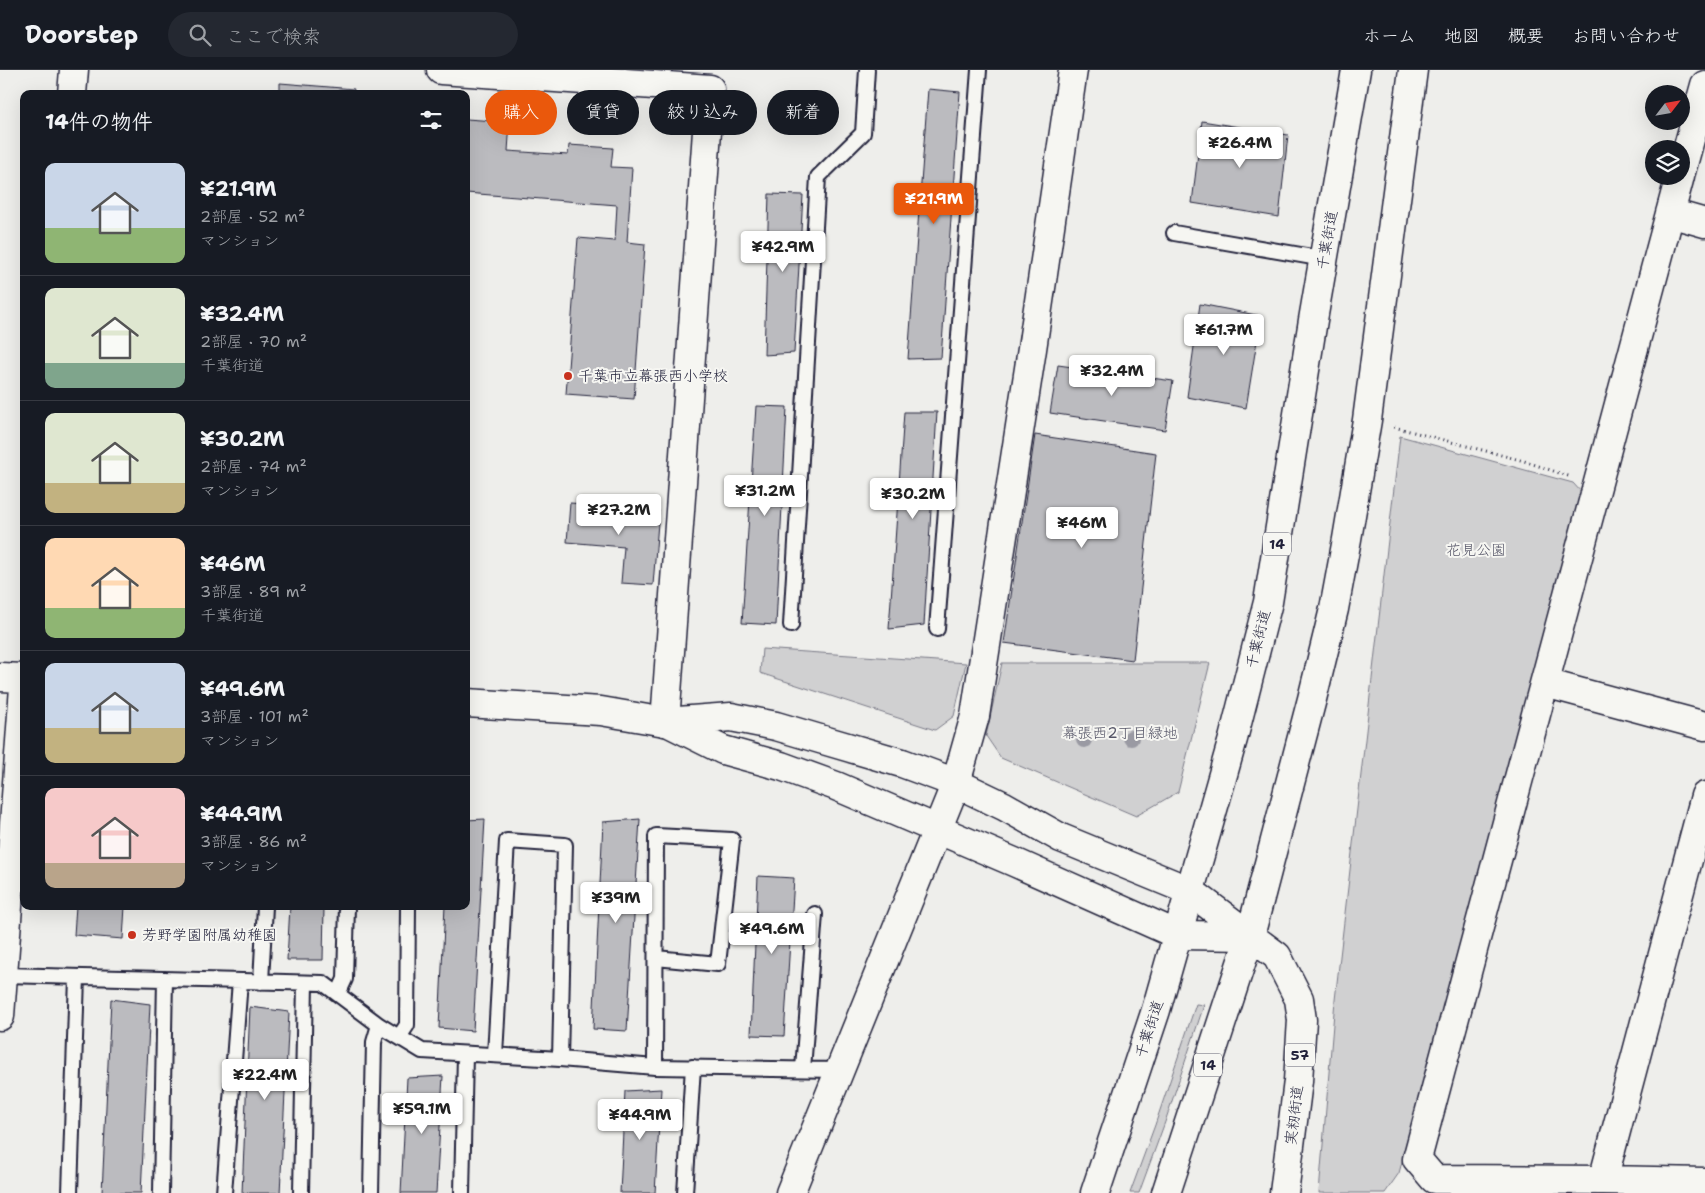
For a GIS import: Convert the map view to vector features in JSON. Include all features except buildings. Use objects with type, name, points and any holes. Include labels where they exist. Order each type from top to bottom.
[{"type":"main road","points":[[72,90],[74,70]]},
{"type":"main road","points":[[440,70],[710,90],[665,722]]},
{"type":"main road","points":[[790,1193],[956,783],[975,716],[1073,70]]},
{"type":"main road","name":"千葉街道","points":[[1095,1193],[1156,1010],[1232,739],[1268,602],[1311,330],[1356,70]]},
{"type":"main road","name":"14","points":[[1166,1193],[1250,936],[1303,736],[1334,609],[1367,420],[1413,70]]},
{"type":"main road","points":[[1690,140],[1705,85]]},
{"type":"main road","points":[[1678,185],[1417,1159],[1434,1179],[1705,1182]]},
{"type":"main road","points":[[1670,213],[1705,223]]},
{"type":"main road","points":[[0,677],[20,678]]},
{"type":"main road","points":[[1544,683],[1705,726]]},
{"type":"main road","points":[[470,703],[601,711],[665,722],[723,750],[781,766],[836,786],[1178,934],[1250,936]]},
{"type":"main road","name":"実籾街道","points":[[665,722],[731,717],[776,726],[902,763],[956,783],[1004,806],[1061,838],[1190,891],[1277,956],[1299,999],[1302,1020],[1298,1081],[1284,1193]]},
{"type":"main road","points":[[0,1016],[2,965],[20,738]]},
{"type":"main road","points":[[1602,1180],[1705,796]]},
{"type":"lane","points":[[791,625],[818,176],[863,133],[867,70]]},
{"type":"lane","points":[[937,629],[979,70]]},
{"type":"lane","points":[[1174,233],[1324,259]]},
{"type":"lane","points":[[655,1067],[656,836],[732,840],[718,964],[656,958]]},
{"type":"lane","points":[[495,1055],[507,841],[566,845],[560,1059]]},
{"type":"lane","points":[[262,982],[265,910]]},
{"type":"lane","points":[[338,994],[345,979],[347,910]]},
{"type":"lane","points":[[400,1037],[407,1025],[408,910]]},
{"type":"lane","points":[[803,1069],[815,914]]},
{"type":"lane","points":[[2,965],[77,977],[322,983],[379,1025],[422,1051],[655,1067],[840,1070]]},
{"type":"lane","points":[[70,1193],[77,977]]},
{"type":"lane","points":[[161,1193],[165,979]]},
{"type":"lane","points":[[224,1193],[240,981]]},
{"type":"lane","points":[[301,1193],[305,983]]},
{"type":"lane","points":[[371,1193],[374,1042],[379,1025]]},
{"type":"lane","points":[[462,1193],[465,1054]]},
{"type":"lane","points":[[685,1193],[693,1067]]},
{"type":"path","points":[[1367,420],[1524,461],[1597,485]]},
{"type":"green space","name":"花見公園","points":[[1400,436],[1573,483],[1582,493],[1399,1173],[1385,1193],[1319,1193],[1335,1000]]},
{"type":"green space","points":[[762,649],[966,663],[954,716],[935,730],[760,673]]},
{"type":"green space","name":"幕張西2丁目緑地","points":[[1002,663],[1210,663],[1178,792],[1136,816],[1001,758],[986,736]]},
{"type":"green space","points":[[1196,1004],[1204,1005],[1165,1122],[1139,1193],[1130,1193],[1155,1125]]},
{"type":"place","name":"千葉市立幕張西小学校","points":[[568,376]]},
{"type":"place","name":"芳野学園附属幼稚園","points":[[132,935]]}]
